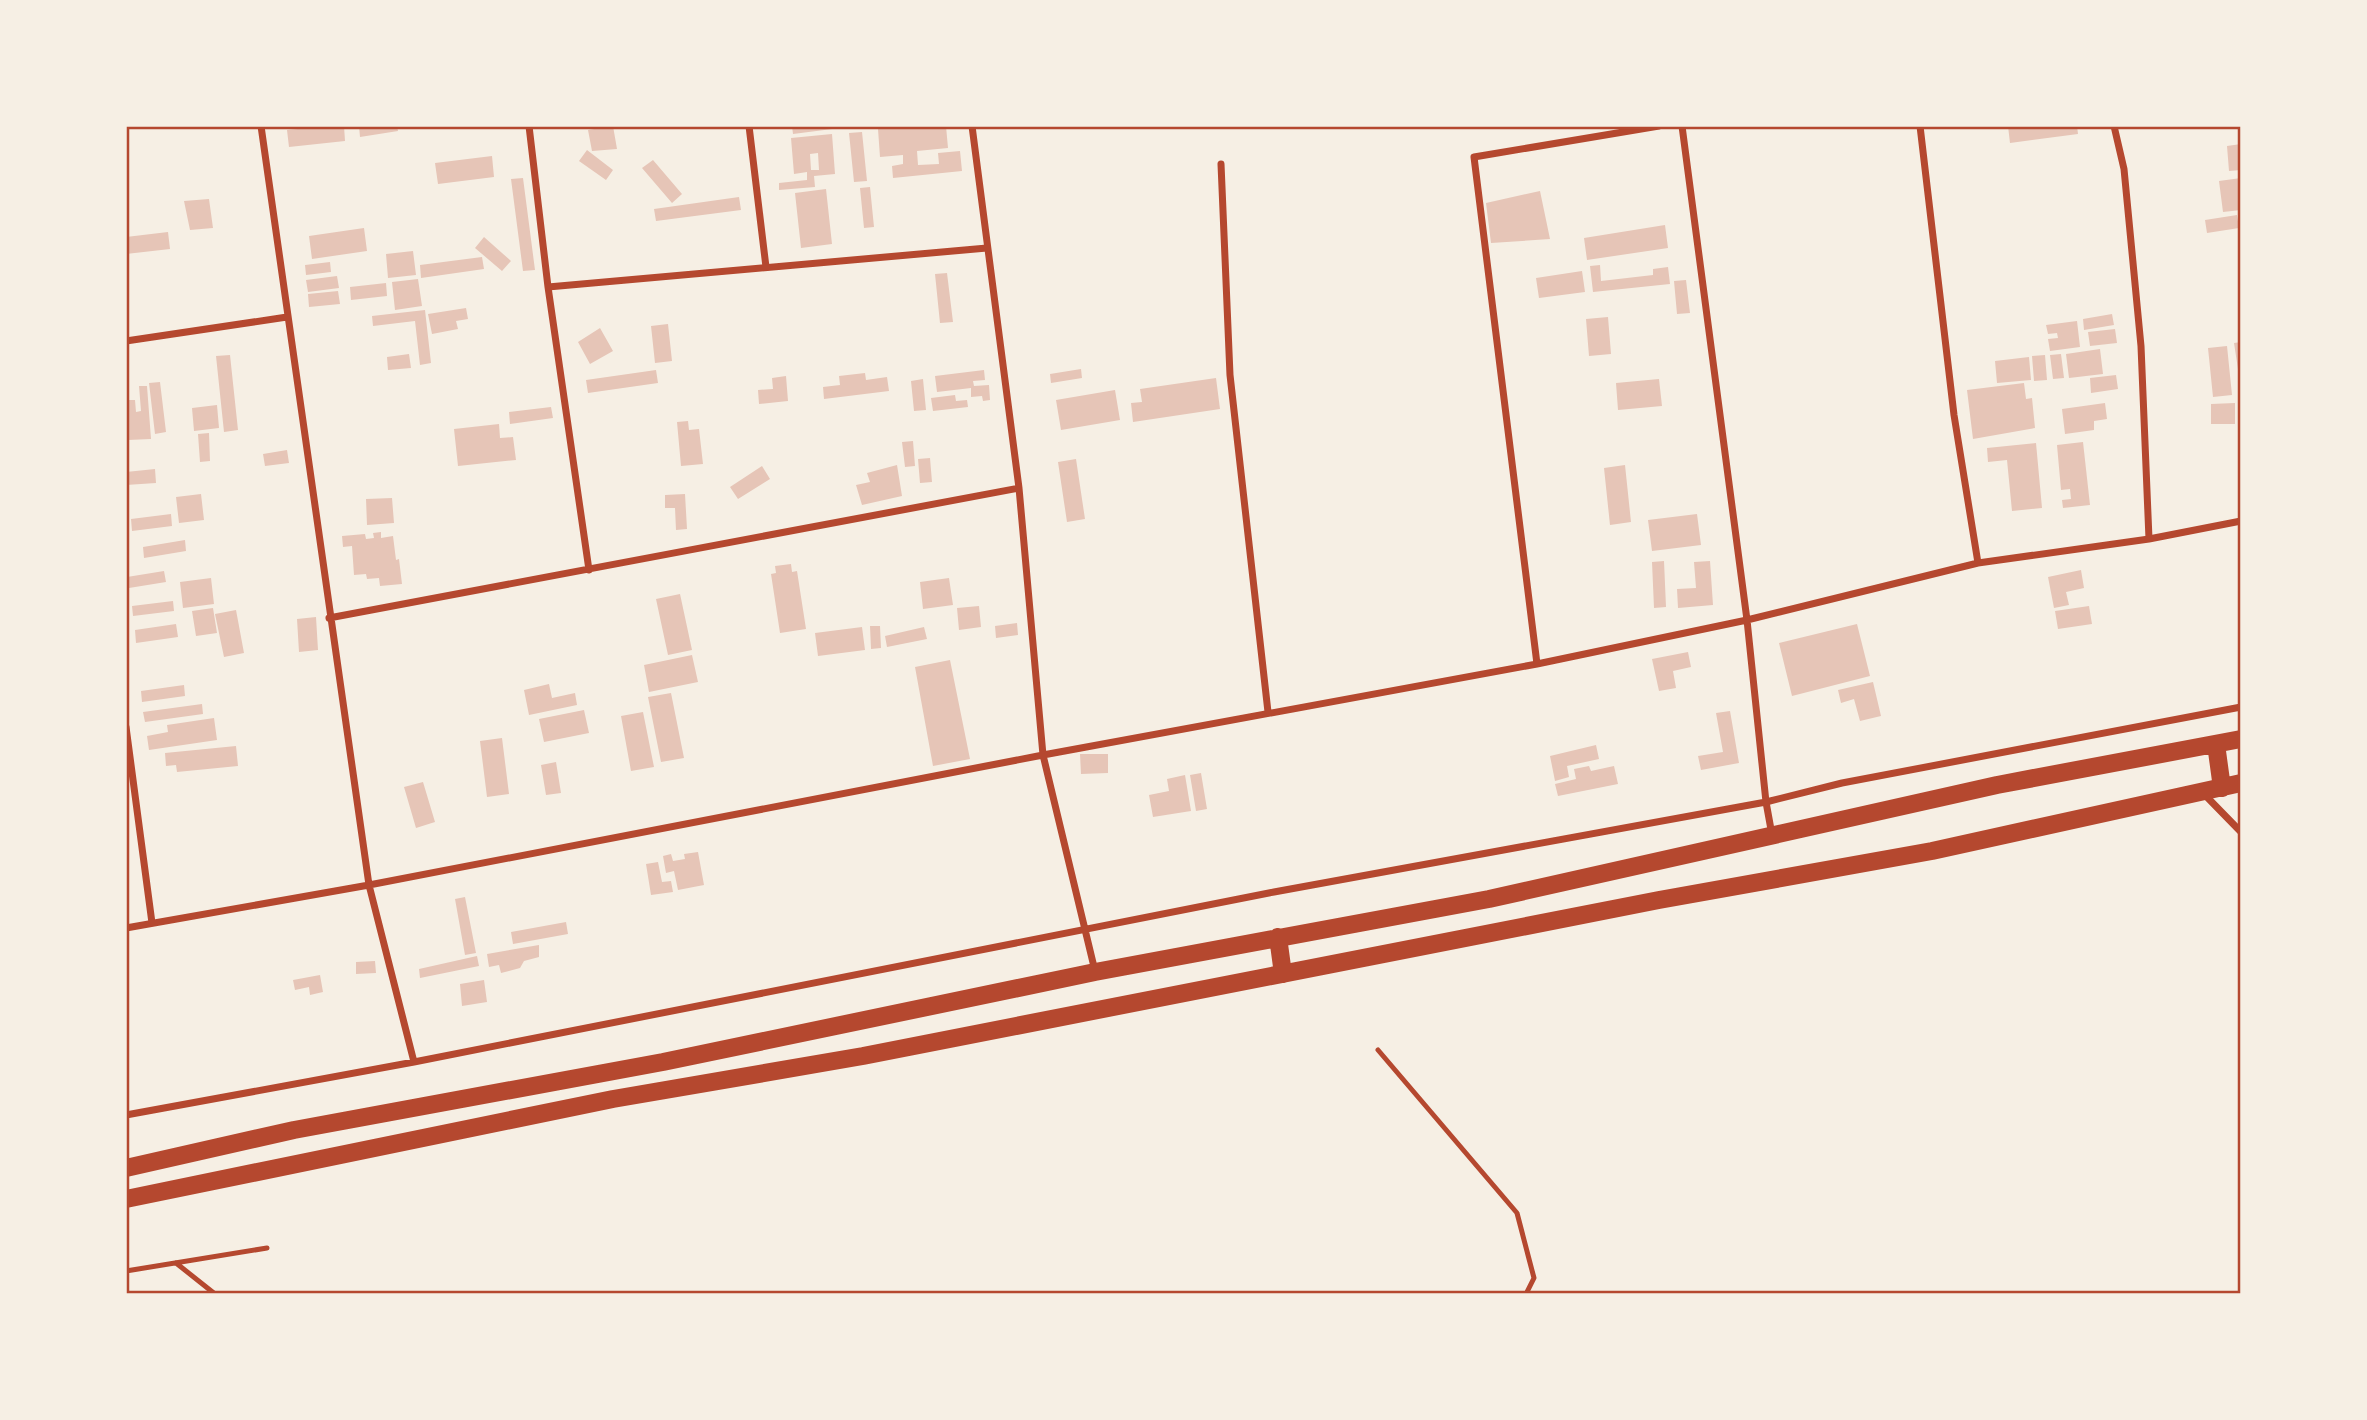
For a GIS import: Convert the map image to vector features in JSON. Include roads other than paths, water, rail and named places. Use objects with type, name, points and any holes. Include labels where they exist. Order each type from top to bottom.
[{"type":"main road","points":[[126,1168],[294,1130],[663,1062],[1095,972],[1489,899],[1997,785],[2241,739]]},
{"type":"main road","points":[[2216,744],[2222,788]]},
{"type":"main road","points":[[126,1199],[613,1099],[863,1056],[1659,900],[1932,851],[2241,783]]},
{"type":"main road","points":[[1278,937],[1283,974]]},
{"type":"main road","points":[[152,1163],[159,1192]]},
{"type":"street","points":[[261,126],[369,885],[414,1062]]},
{"type":"street","points":[[529,126],[548,287],[589,570]]},
{"type":"street","points":[[749,126],[766,267]]},
{"type":"street","points":[[972,126],[1019,488],[1043,755],[1095,972]]},
{"type":"street","points":[[1537,664],[1474,156],[1659,126]]},
{"type":"street","points":[[1682,126],[1747,620],[1772,836]]},
{"type":"street","points":[[1920,126],[1954,415],[1978,563]]},
{"type":"street","points":[[2114,126],[2124,169],[2141,346],[2149,539]]},
{"type":"street","points":[[1222,164],[1230,375],[1268,712]]},
{"type":"street","points":[[548,287],[987,248]]},
{"type":"street","points":[[126,341],[287,317]]},
{"type":"street","points":[[330,618],[1019,488]]},
{"type":"street","points":[[126,928],[369,885],[1268,712],[1537,664],[1747,620],[1978,563],[2149,539],[2241,521]]},
{"type":"street","points":[[126,1115],[414,1062],[1274,892],[1766,802],[1842,783],[2241,707]]},
{"type":"street","points":[[126,727],[152,923]]},
{"type":"street","points":[[2202,793],[2241,832]]},
{"type":"lane","points":[[1378,1050],[1517,1213],[1534,1278],[1526,1294]]},
{"type":"lane","points":[[126,1271],[267,1248]]},
{"type":"lane","points":[[176,1263],[215,1294]]}]
